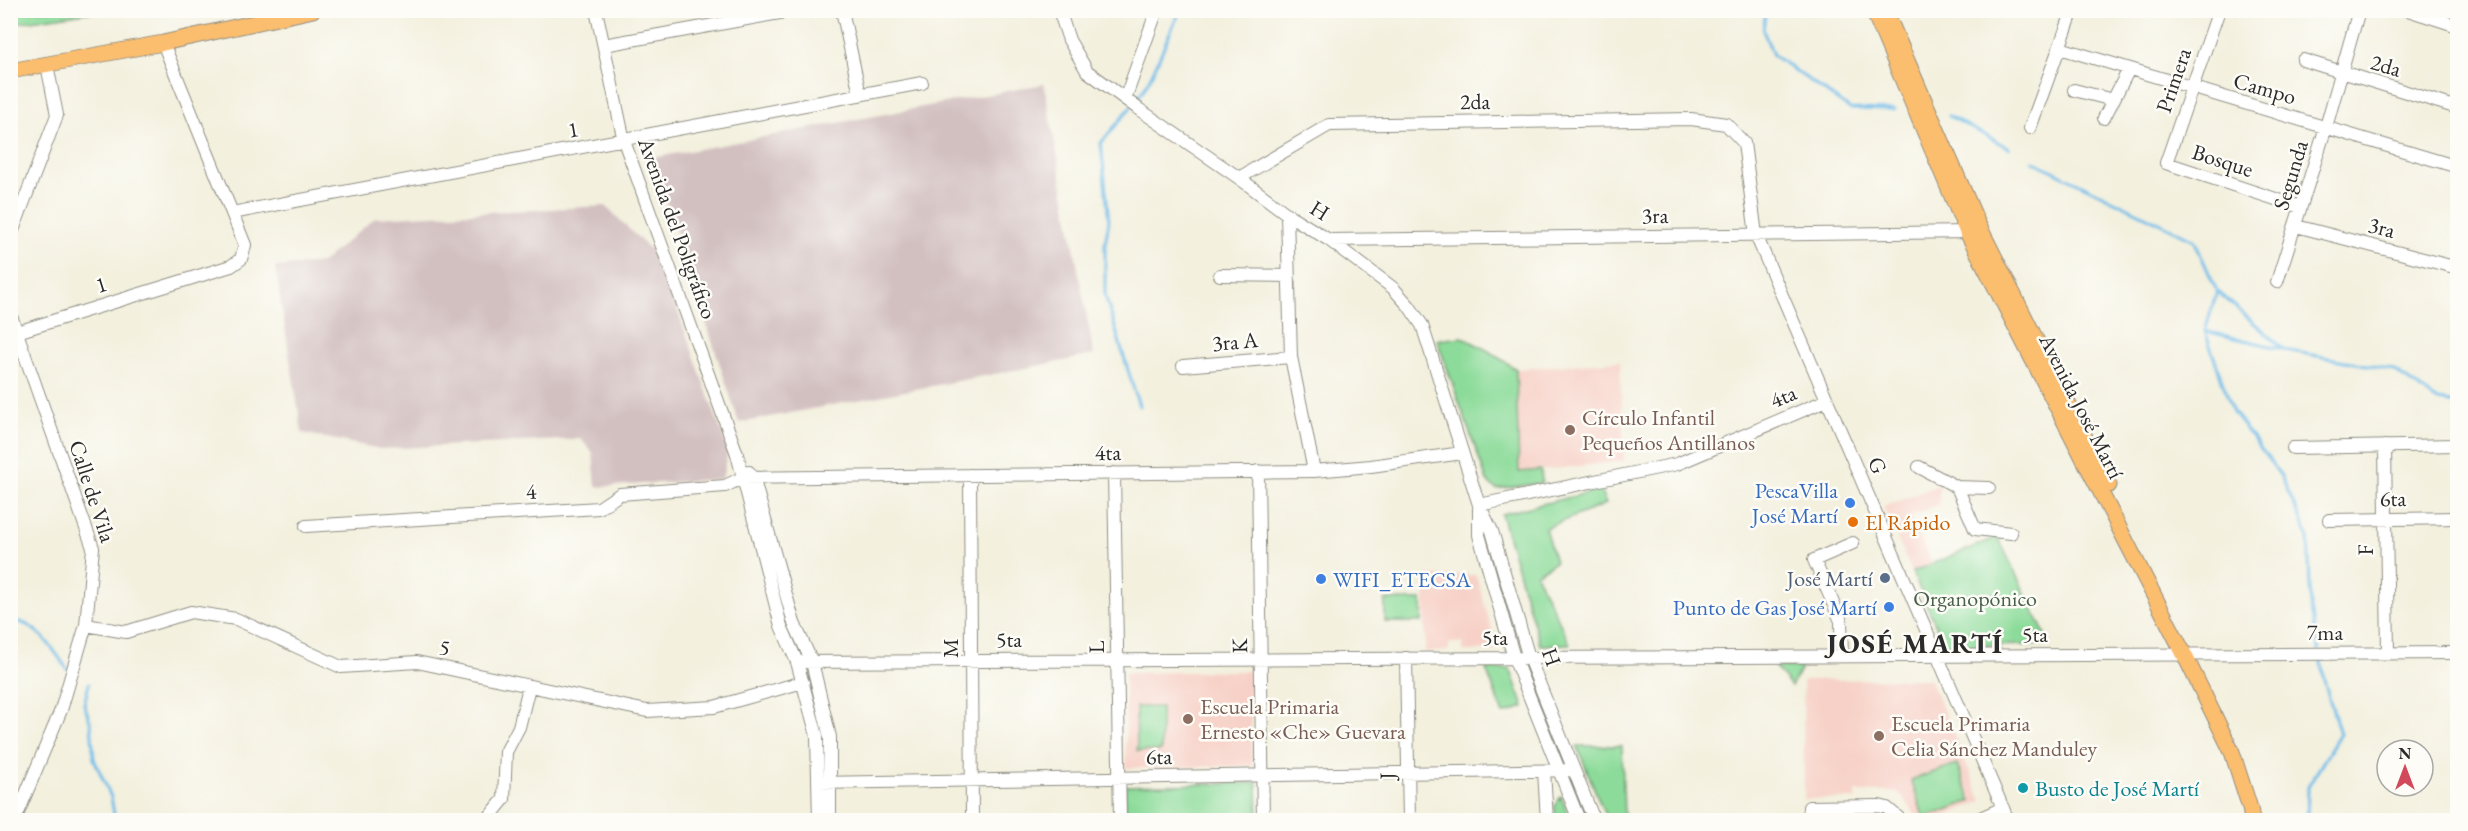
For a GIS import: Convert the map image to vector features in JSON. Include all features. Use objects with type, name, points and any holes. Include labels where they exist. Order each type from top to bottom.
[{"type":"main road","name":"Avenida José Martí","points":[[1873,10],[1974,232],[2238,749],[2258,806],[2260,820]]},
{"type":"main road","name":"Avenida José Martí","points":[[1885,10],[1974,232]]},
{"type":"main road","points":[[10,71],[163,43],[306,11]]},
{"type":"main road","name":"Avenida José Martí","points":[[2189,654],[2232,752],[2252,820]]},
{"type":"street","name":"Avenida del Poligráfico","points":[[596,10],[624,141],[747,478],[794,622],[812,662],[830,737],[819,820]]},
{"type":"street","points":[[604,45],[796,10]]},
{"type":"street","points":[[842,10],[860,95]]},
{"type":"street","name":"H","points":[[1059,10],[1069,40],[1087,71],[1287,214],[1329,240],[1393,288],[1422,325],[1479,505],[1492,531],[1529,658],[1594,820]]},
{"type":"street","points":[[1125,99],[1157,10]]},
{"type":"street","points":[[2030,128],[2073,10]]},
{"type":"street","name":"Primera","points":[[2166,163],[2219,10]]},
{"type":"street","name":"Segunda","points":[[2277,282],[2326,127],[2359,10]]},
{"type":"street","points":[[2408,10],[2457,26]]},
{"type":"street","points":[[163,43],[232,213]]},
{"type":"street","name":"Campo","points":[[2060,48],[2457,167]]},
{"type":"street","name":"2da","points":[[2303,60],[2457,108]]},
{"type":"street","points":[[10,238],[57,115],[47,65]]},
{"type":"street","points":[[2104,118],[2129,69]]},
{"type":"street","name":"1","points":[[16,332],[231,266],[241,259],[245,245],[232,213],[624,141],[921,83]]},
{"type":"street","points":[[2074,90],[2113,100]]},
{"type":"street","name":"2da","points":[[1239,178],[1329,125],[1691,119],[1726,124]]},
{"type":"street","name":"G","points":[[1726,124],[1744,143],[1756,235],[2008,820]]},
{"type":"street","name":"Bosque","points":[[2166,163],[2301,207]]},
{"type":"street","points":[[1287,214],[1291,357],[1314,471]]},
{"type":"street","name":"3ra","points":[[2296,226],[2457,268]]},
{"type":"street","name":"3ra","points":[[1329,240],[1974,232]]},
{"type":"street","points":[[1220,276],[1289,276]]},
{"type":"street","name":"Calle de Vila","points":[[10,313],[93,548],[86,625],[61,710],[13,820]]},
{"type":"street","name":"3ra A","points":[[1183,366],[1291,357]]},
{"type":"street","name":"4ta","points":[[1479,505],[1677,464],[1827,400]]},
{"type":"street","points":[[2293,448],[2457,445]]},
{"type":"street","name":"F","points":[[2385,446],[2388,653]]},
{"type":"street","name":"4ta","points":[[747,478],[1314,471],[1371,466],[1462,453]]},
{"type":"street","points":[[1919,467],[1957,487],[1989,488]]},
{"type":"street","name":"K","points":[[1258,471],[1263,820]]},
{"type":"street","name":"L","points":[[1114,473],[1120,820]]},
{"type":"street","name":"M","points":[[970,475],[972,820]]},
{"type":"street","name":"Avenida del Poligráfico","points":[[747,478],[781,626],[797,662],[817,736],[830,820]]},
{"type":"street","name":"4","points":[[306,526],[599,508],[620,494],[725,486],[747,478]]},
{"type":"street","points":[[1957,487],[1975,529],[2011,533]]},
{"type":"street","name":"H","points":[[1479,505],[1479,535],[1514,658],[1579,820]]},
{"type":"street","name":"6ta","points":[[2329,520],[2457,518]]},
{"type":"street","points":[[1842,656],[1841,621],[1814,560],[1853,543]]},
{"type":"street","name":"5","points":[[86,625],[126,632],[191,612],[236,620],[341,667],[417,662],[647,711],[714,707],[802,682]]},
{"type":"street","name":"7ma","points":[[2189,654],[2457,653]]},
{"type":"street","name":"5ta","points":[[797,662],[2189,654]]},
{"type":"street","name":"J","points":[[1406,658],[1409,820]]},
{"type":"street","points":[[487,820],[504,799],[506,752],[519,727],[530,687]]},
{"type":"street","name":"6ta","points":[[824,782],[1573,770]]},
{"type":"street","points":[[1544,771],[1547,820]]},
{"type":"street","points":[[1810,820],[1809,807],[1879,806],[1887,808],[1900,820]]},
{"type":"street","points":[[1976,820],[2003,808]]},
{"type":"shaded area","points":[[1044,84],[1094,355],[739,423],[652,158]]},
{"type":"shaded area","points":[[606,206],[648,248],[655,248],[728,450],[722,479],[596,487],[593,453],[581,439],[380,449],[302,433],[275,267],[321,263],[375,218]]},
{"type":"shaded area","name":"Círculo Infantil Pequeños Antillanos","points":[[1620,361],[1624,461],[1519,473],[1516,369]]},
{"type":"shaded area","points":[[1939,485],[1939,504],[1911,516],[1932,564],[1912,572],[1883,507]]},
{"type":"shaded area","points":[[1476,575],[1496,644],[1494,650],[1463,651],[1462,643],[1450,643],[1448,651],[1425,652],[1425,576]]},
{"type":"shaded area","name":"Escuela Primaria Ernesto «Che» Guevara","points":[[1250,671],[1252,766],[1126,768],[1125,673]]},
{"type":"shaded area","name":"Escuela Primaria Celia Sánchez Manduley","points":[[1930,679],[1982,801],[1935,820],[1920,820],[1898,792],[1856,792],[1856,799],[1804,799],[1803,680]]},
{"type":"shaded area","points":[[2136,810],[2136,820],[2072,820]]},
{"type":"green space","points":[[11,10],[98,10],[98,11],[11,24]]},
{"type":"green space","points":[[1462,337],[1516,369],[1519,472],[1541,470],[1542,483],[1496,489],[1487,481],[1437,340]]},
{"type":"green space","points":[[1600,490],[1606,504],[1545,528],[1555,562],[1536,574],[1570,644],[1540,645],[1501,514]]},
{"type":"green space","name":"Organopónico","points":[[1998,537],[2050,645],[1945,646],[1912,572]]},
{"type":"green space","points":[[1385,600],[1422,600],[1422,622],[1385,622]]},
{"type":"green space","points":[[1775,667],[1802,667],[1791,687]]},
{"type":"green space","points":[[1486,669],[1510,669],[1524,707],[1503,714]]},
{"type":"green space","points":[[1136,707],[1161,707],[1161,751],[1137,751]]},
{"type":"green space","points":[[1577,746],[1622,746],[1624,820],[1607,820]]},
{"type":"green space","points":[[1957,764],[1971,801],[1924,818],[1911,780]]},
{"type":"green space","points":[[1257,783],[1258,820],[1126,820],[1125,786]]},
{"type":"green space","points":[[1561,796],[1570,820],[1555,820],[1555,806]]},
{"type":"waterway","points":[[1135,102],[1149,80],[1181,10]]},
{"type":"waterway","points":[[1766,10],[1763,30],[1773,55],[1850,109],[1895,110]]},
{"type":"waterway","points":[[1131,107],[1101,143],[1109,221],[1105,244],[1105,295],[1139,406]]},
{"type":"waterway","points":[[1949,116],[2009,148]]},
{"type":"waterway","points":[[2033,161],[2194,240],[2217,291],[2285,350],[2394,370],[2438,401],[2458,404]]},
{"type":"waterway","points":[[2217,291],[2205,331],[2233,412],[2281,476],[2308,536],[2311,609],[2319,651]]},
{"type":"waterway","points":[[2205,331],[2283,349]]},
{"type":"waterway","points":[[10,620],[28,625],[36,631],[50,645],[67,669]]},
{"type":"waterway","points":[[2307,820],[2308,787],[2340,734],[2325,684],[2320,657]]},
{"type":"waterway","points":[[89,684],[84,704],[91,724],[94,759],[111,797],[115,820]]},
{"type":"place","name":"Círculo Infantil Pequeños Antillanos","points":[[1570,430]]},
{"type":"place","name":"PescaVilla José Martí","points":[[1850,503]]},
{"type":"place","name":"El Rápido","points":[[1853,522]]},
{"type":"place","name":"José Martí","points":[[1885,578]]},
{"type":"place","name":"WIFI_ETECSA","points":[[1321,579]]},
{"type":"place","name":"Punto de Gas José Martí","points":[[1889,607]]},
{"type":"place","name":"Escuela Primaria Ernesto «Che» Guevara","points":[[1188,719]]},
{"type":"place","name":"Escuela Primaria Celia Sánchez Manduley","points":[[1879,736]]},
{"type":"place","name":"Busto de José Martí","points":[[2023,788]]},
{"type":"district","name":"JOSÉ MARTÍ","points":[[1915,643]]}]
